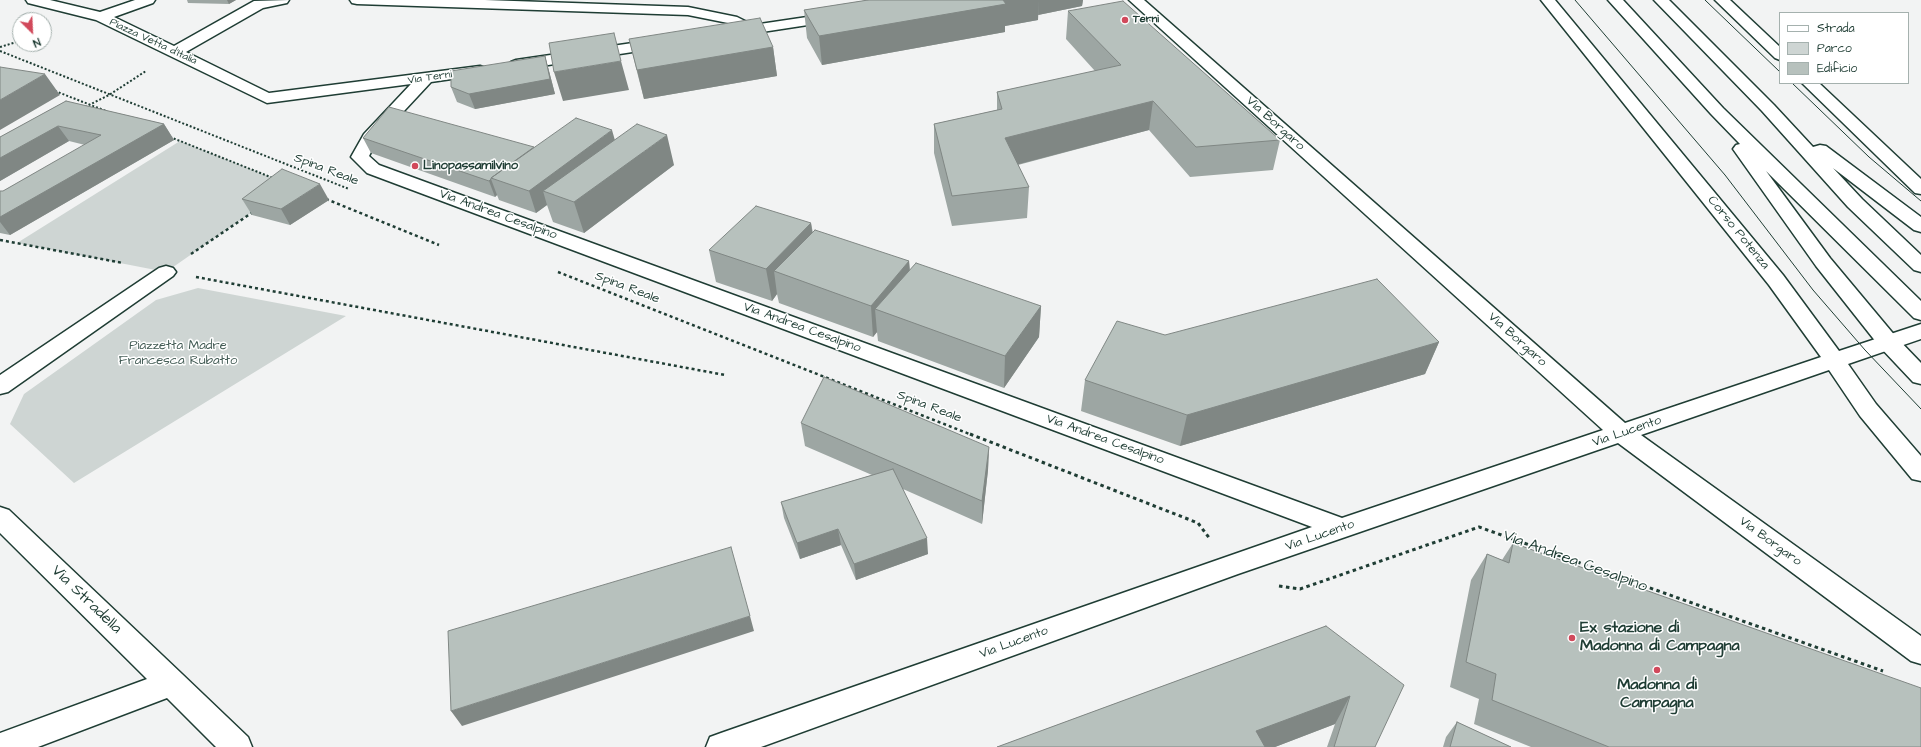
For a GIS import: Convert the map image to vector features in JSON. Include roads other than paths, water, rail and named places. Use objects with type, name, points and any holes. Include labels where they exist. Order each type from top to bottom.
[{"type":"street","name":"Piazza Vetta d'Italia","points":[[33,0],[101,17],[267,98]]},
{"type":"street","points":[[101,17],[148,0]]},
{"type":"street","points":[[175,52],[259,4],[282,0]]},
{"type":"street","points":[[357,0],[688,11],[732,20],[752,30]]},
{"type":"street","name":"Via Borgaro","points":[[1136,0],[1622,434],[1921,652]]},
{"type":"street","name":"Corso Potenza","points":[[1548,0],[1776,280],[1868,410],[1921,472]]},
{"type":"street","points":[[1615,0],[1717,111],[1921,313]]},
{"type":"street","points":[[1661,0],[1768,108],[1855,203],[1921,266]]},
{"type":"street","points":[[1722,0],[1779,54]]},
{"type":"street","points":[[721,35],[846,16]]},
{"type":"street","name":"Via Terni","points":[[267,98],[425,79],[674,42]]},
{"type":"street","name":"Via Andrea Cesalpino","points":[[425,79],[370,138],[360,156],[373,169],[1342,528]]},
{"type":"street","points":[[1811,84],[1921,189]]},
{"type":"street","points":[[1768,108],[1921,226]]},
{"type":"street","points":[[1717,111],[1752,166],[1823,262],[1888,342],[1921,376]]},
{"type":"street","points":[[0,386],[166,272]]},
{"type":"street","name":"Via Lucento","points":[[721,747],[1230,566],[1622,434],[1921,331]]},
{"type":"street","name":"Via Stradella","points":[[0,517],[237,747]]},
{"type":"street","points":[[0,747],[172,683]]},
{"type":"tram line","points":[[1575,0],[1725,175],[1813,290],[1865,350],[1921,409]]},
{"type":"tram line","points":[[1705,0],[1779,71]]},
{"type":"tram line","points":[[1793,84],[1869,157],[1921,201]]},
{"type":"place","name":"Terni","points":[[1125,20]]},
{"type":"place","name":"Linopassamilvino","points":[[415,166]]},
{"type":"place","name":"Ex stazione di Madonna di Campagna","points":[[1572,638]]},
{"type":"place","name":"Madonna di Campagna","points":[[1657,670]]},
{"type":"park label","name":"Piazzetta Madre Francesca Rubatto","points":[[178,354]]}]
